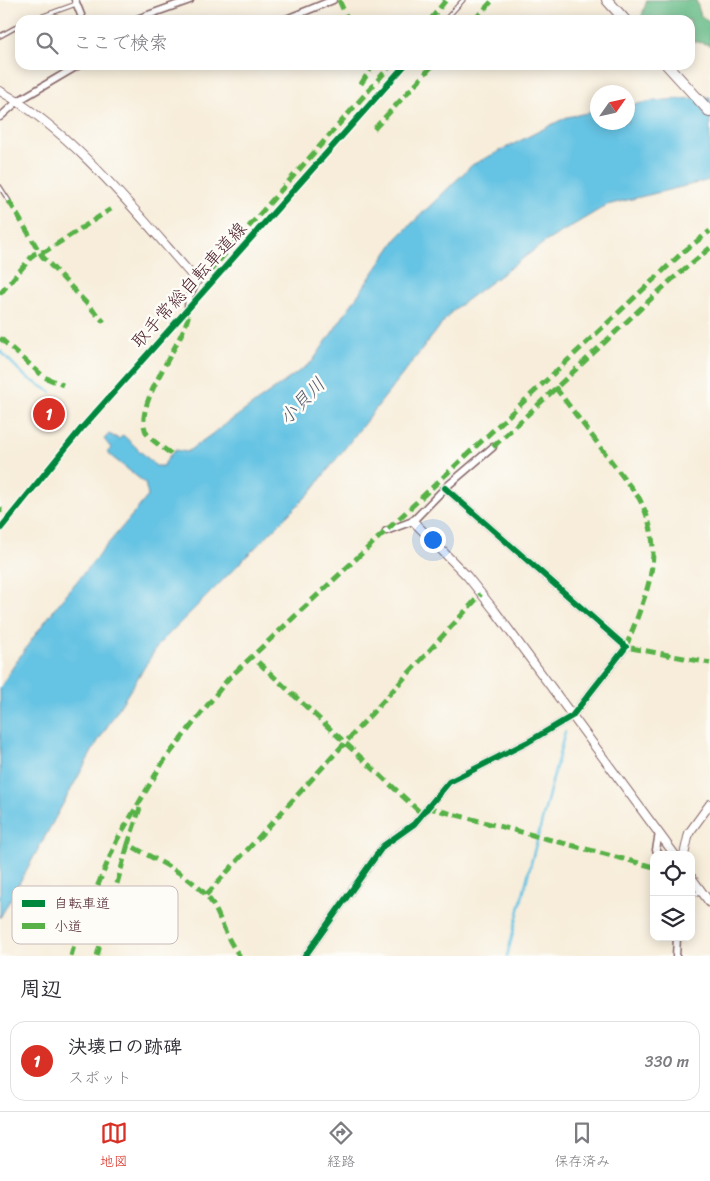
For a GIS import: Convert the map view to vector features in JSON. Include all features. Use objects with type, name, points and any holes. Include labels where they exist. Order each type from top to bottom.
[{"type":"main road","points":[[607,0],[620,15]]},
{"type":"main road","points":[[671,70],[710,112]]},
{"type":"street","points":[[148,15],[190,0]]},
{"type":"street","points":[[296,15],[333,0]]},
{"type":"street","points":[[76,2],[81,15]]},
{"type":"street","points":[[0,117],[18,101],[71,70]]},
{"type":"street","points":[[0,86],[3,93],[18,101],[78,150],[198,281],[189,296],[188,307]]},
{"type":"street","points":[[386,531],[412,521],[445,488],[493,447]]},
{"type":"street","points":[[305,956],[383,846],[414,824],[449,782],[528,742],[572,716],[626,647],[445,488]]},
{"type":"street","points":[[412,521],[476,588],[672,851]]},
{"type":"street","points":[[685,851],[689,833],[710,804]]},
{"type":"street","points":[[657,851],[659,833]]},
{"type":"street","points":[[695,882],[710,903]]},
{"type":"street","points":[[676,956],[677,941]]},
{"type":"lane","points":[[449,15],[462,0]]},
{"type":"lane","points":[[44,15],[76,2]]},
{"type":"lane","points":[[0,36],[15,28]]},
{"type":"lane","name":"取手常総自転車道線","points":[[0,529],[81,428],[401,70]]},
{"type":"lane","points":[[0,187],[9,201]]},
{"type":"lane","points":[[695,893],[704,894]]},
{"type":"green space","points":[[647,0],[696,0],[701,16],[710,23],[710,45],[695,41],[695,15],[642,15]]},
{"type":"water","name":"小貝川","points":[[710,97],[710,180],[607,205],[545,242],[452,311],[309,494],[159,644],[95,746],[18,886],[12,886],[12,896],[0,918],[0,688],[51,613],[148,496],[145,483],[107,453],[111,448],[104,439],[109,434],[119,439],[123,435],[156,466],[163,466],[176,450],[187,452],[312,362],[397,238],[472,165],[567,117],[590,112],[590,130],[635,130],[635,105],[652,101]]},
{"type":"waterway","points":[[0,351],[26,377],[51,392]]},
{"type":"waterway","points":[[507,956],[565,732]]},
{"type":"marked path","points":[[339,0],[346,15]]},
{"type":"marked path","points":[[434,15],[446,0]]},
{"type":"marked path","points":[[479,15],[493,0]]},
{"type":"marked path","points":[[361,84],[370,70]]},
{"type":"marked path","points":[[197,281],[209,272],[387,70]]},
{"type":"marked path","points":[[374,129],[428,70]]},
{"type":"marked path","points":[[9,201],[42,256],[104,322]]},
{"type":"marked path","points":[[0,294],[34,254],[46,251],[111,209]]},
{"type":"marked path","points":[[98,886],[117,840],[163,762],[228,679],[682,253],[710,231]]},
{"type":"marked path","points":[[493,447],[670,281],[710,248]]},
{"type":"marked path","points":[[171,454],[149,437],[144,422],[146,407],[152,391],[179,339],[189,312]]},
{"type":"marked path","points":[[0,338],[44,377],[63,385]]},
{"type":"marked path","points":[[555,387],[639,498],[648,518],[653,555],[651,573],[641,609],[626,647],[710,663]]},
{"type":"marked path","points":[[0,507],[0,513]]},
{"type":"marked path","points":[[206,895],[481,594]]},
{"type":"marked path","points":[[258,662],[422,814]]},
{"type":"marked path","points":[[426,807],[650,866]]},
{"type":"marked path","points":[[140,808],[128,844],[180,873],[198,887],[211,902],[234,948],[240,956]]},
{"type":"marked path","points":[[116,886],[128,844]]},
{"type":"marked path","points":[[71,956],[74,944]]},
{"type":"marked path","points":[[97,956],[100,944]]},
{"type":"cycle path","points":[[0,529],[81,429],[401,70]]},
{"type":"cycle path","points":[[305,956],[383,846],[414,824],[449,782],[528,742],[572,716],[626,647],[445,488]]},
{"type":"place","name":"決壊口の跡碑","points":[[49,414]]}]
